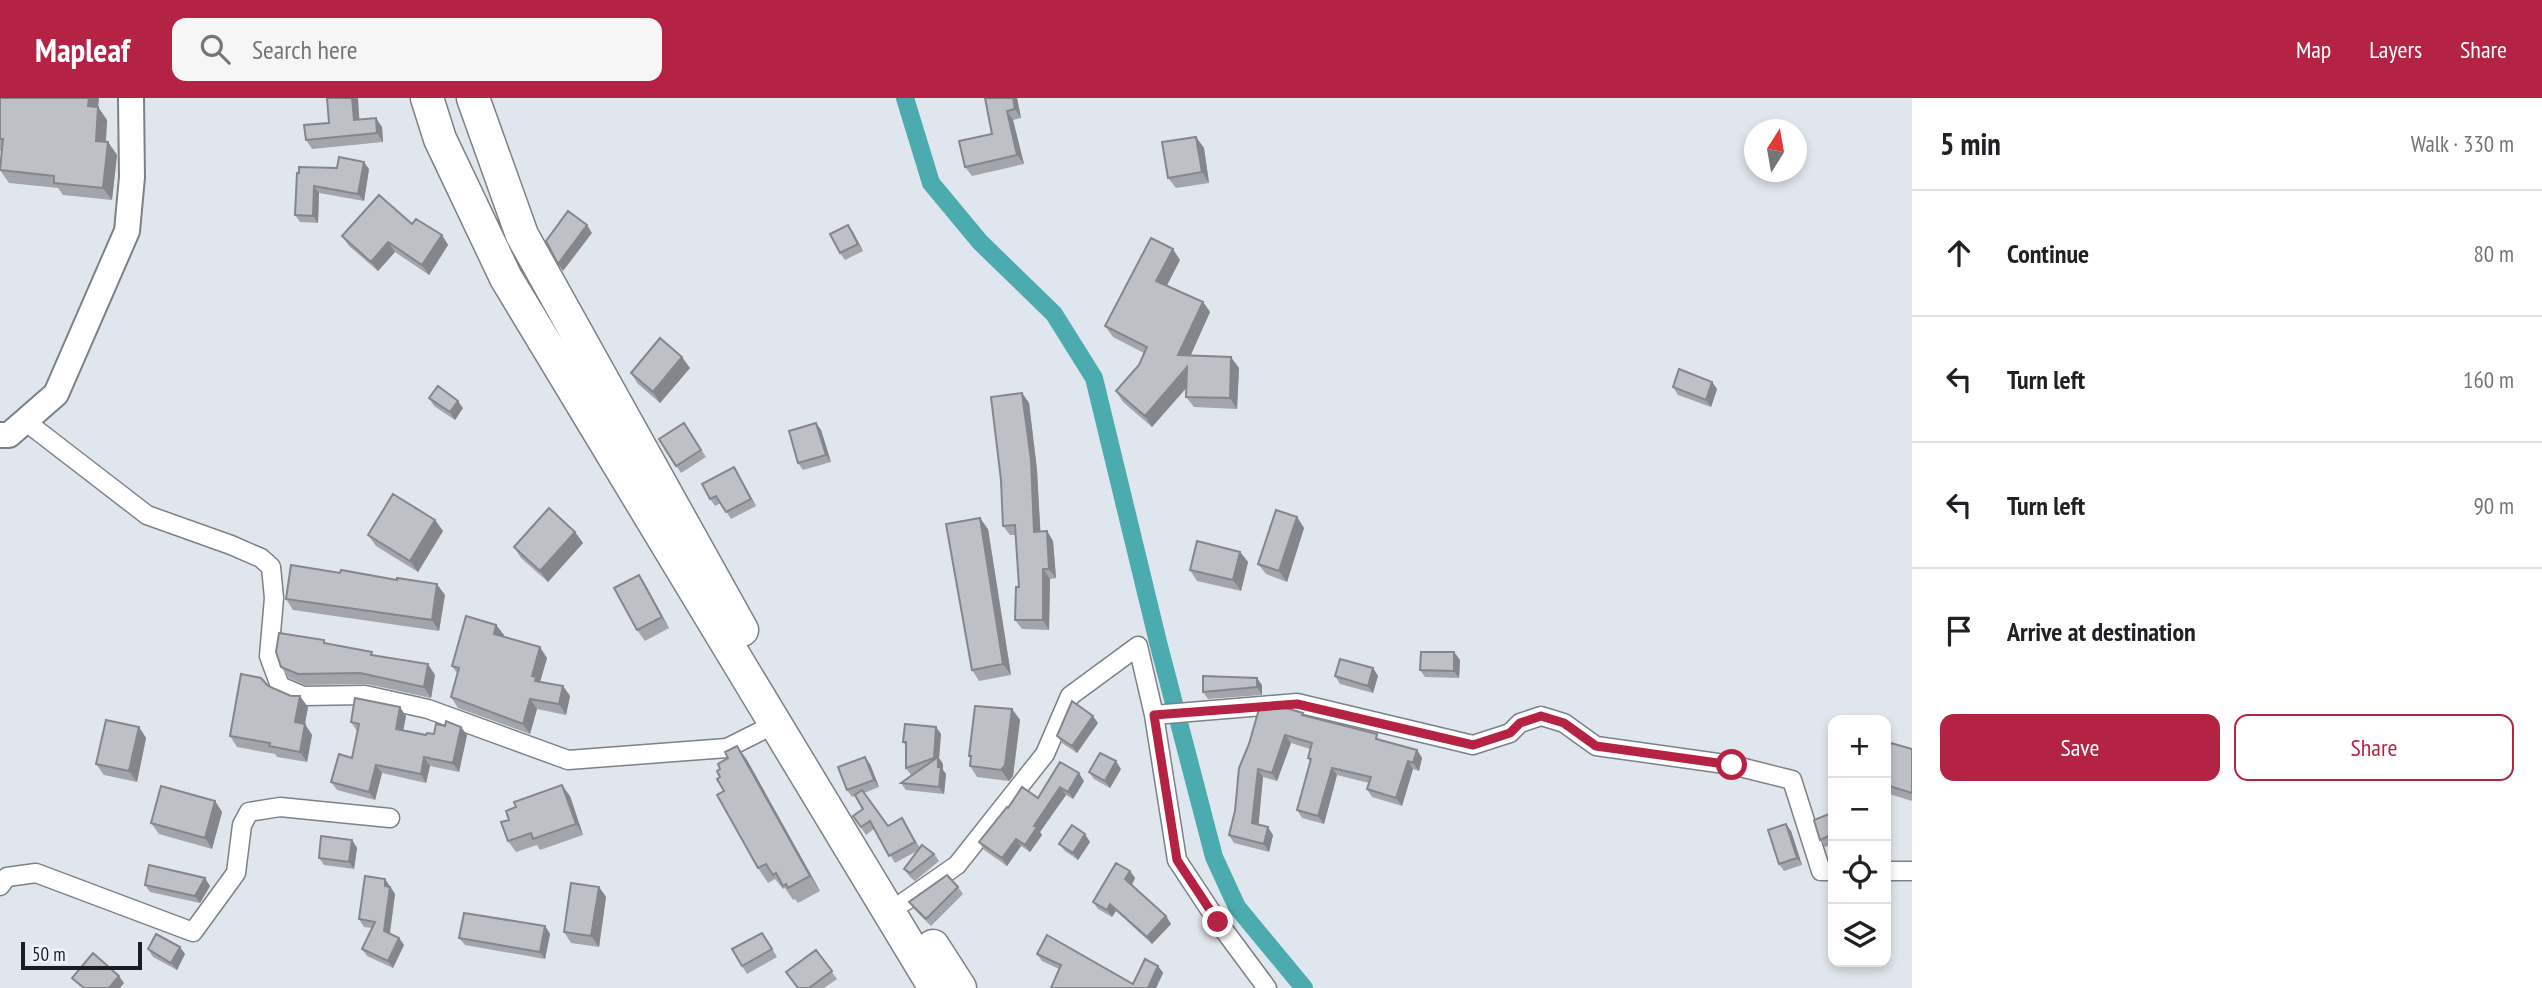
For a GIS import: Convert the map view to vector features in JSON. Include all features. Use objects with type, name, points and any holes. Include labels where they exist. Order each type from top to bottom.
[{"type":"highway","points":[[427,98],[440,139],[506,278],[935,988]]},
{"type":"highway","points":[[473,98],[522,235],[825,779],[960,988]]},
{"type":"street","points":[[0,435],[9,435],[56,394],[127,231],[132,177],[131,98]]},
{"type":"street","points":[[25,421],[147,515],[231,545],[261,558],[271,567],[274,598],[269,656],[280,687],[303,696],[365,695],[428,709],[568,760],[727,748],[775,724]]},
{"type":"street","points":[[904,902],[957,865],[1045,754],[1070,696],[1138,646],[1155,715],[1177,860],[1266,988]]},
{"type":"street","points":[[1155,715],[1297,704],[1473,745],[1510,733],[1520,723],[1541,716],[1564,723],[1596,746],[1732,765],[1792,780],[1821,871],[1828,871]]},
{"type":"street","points":[[0,886],[8,877],[36,873],[192,932],[236,873],[242,825],[249,812],[280,807],[390,818]]},
{"type":"street","points":[[1891,871],[1912,871]]},
{"type":"building","points":[[0,98],[89,98],[88,106],[98,107],[96,141],[108,142],[103,188],[54,183],[54,176],[0,170],[3,139],[0,139]]},
{"type":"building","points":[[327,98],[352,98],[354,120],[376,118],[377,133],[306,140],[304,125],[329,123]]},
{"type":"building","points":[[985,98],[1013,98],[1015,109],[1007,111],[1017,155],[965,167],[959,141],[992,134]]},
{"type":"building","points":[[1196,137],[1202,172],[1168,178],[1162,142]]},
{"type":"building","points":[[339,157],[364,162],[358,194],[314,186],[313,216],[295,215],[299,167],[337,168]]},
{"type":"building","points":[[379,195],[412,224],[416,219],[442,235],[422,265],[388,242],[371,262],[342,236]]},
{"type":"building","points":[[568,211],[587,225],[558,264],[546,241]]},
{"type":"building","points":[[848,225],[858,244],[840,253],[830,234]]},
{"type":"building","points":[[1151,238],[1173,249],[1156,281],[1203,302],[1178,355],[1231,357],[1230,398],[1186,397],[1187,367],[1145,416],[1116,391],[1139,365],[1147,347],[1105,326]]},
{"type":"building","points":[[660,338],[682,357],[653,392],[631,373]]},
{"type":"building","points":[[1679,369],[1712,382],[1706,400],[1673,387]]},
{"type":"building","points":[[438,386],[458,401],[450,412],[429,398]]},
{"type":"building","points":[[1022,393],[1031,460],[1034,532],[1047,531],[1049,569],[1043,569],[1043,620],[1015,620],[1016,587],[1019,587],[1015,525],[1003,526],[1001,480],[991,397]]},
{"type":"building","points":[[684,423],[701,450],[676,466],[659,439]]},
{"type":"building","points":[[816,423],[826,455],[798,463],[789,431]]},
{"type":"building","points":[[734,467],[751,499],[726,512],[716,496],[710,499],[702,484]]},
{"type":"building","points":[[393,494],[435,520],[410,561],[368,535]]},
{"type":"building","points":[[549,508],[575,532],[540,571],[514,547]]},
{"type":"building","points":[[1276,510],[1297,517],[1279,571],[1258,564]]},
{"type":"building","points":[[980,518],[1003,664],[972,670],[946,524]]},
{"type":"building","points":[[1197,541],[1240,552],[1233,580],[1190,570]]},
{"type":"building","points":[[291,565],[437,584],[432,620],[286,599]]},
{"type":"building","points":[[639,575],[662,617],[637,630],[614,588]]},
{"type":"building","points":[[466,616],[496,625],[494,634],[540,647],[532,676],[536,677],[535,681],[563,686],[559,704],[530,699],[523,724],[451,697],[459,668],[452,666]]},
{"type":"building","points":[[279,633],[324,640],[324,643],[372,652],[371,655],[428,664],[424,687],[360,673],[298,674],[281,667],[276,652]]},
{"type":"building","points":[[1421,652],[1454,652],[1454,671],[1420,670]]},
{"type":"building","points":[[1340,659],[1373,668],[1368,686],[1335,676]]},
{"type":"building","points":[[241,674],[261,678],[268,686],[291,696],[300,696],[295,722],[305,724],[300,752],[230,736]]},
{"type":"building","points":[[1203,676],[1257,678],[1257,687],[1203,692]]},
{"type":"building","points":[[355,698],[400,707],[396,729],[426,735],[434,734],[436,724],[445,726],[446,721],[461,727],[453,763],[424,757],[421,774],[376,765],[369,792],[331,782],[339,754],[352,758],[359,724],[351,722]]},
{"type":"building","points":[[1072,701],[1093,716],[1072,746],[1057,736]]},
{"type":"building","points":[[975,706],[1012,709],[1005,765],[1001,770],[970,766]]},
{"type":"building","points":[[1282,707],[1303,713],[1302,715],[1377,734],[1376,739],[1417,750],[1413,763],[1408,761],[1396,798],[1367,789],[1371,777],[1332,768],[1318,816],[1297,810],[1311,759],[1308,758],[1312,743],[1285,735],[1272,773],[1258,769],[1252,823],[1268,827],[1264,844],[1229,835],[1235,811],[1239,768],[1259,709]]},
{"type":"building","points":[[106,720],[139,727],[129,771],[96,764]]},
{"type":"building","points":[[905,724],[936,727],[934,758],[906,768],[906,742],[903,742]]},
{"type":"building","points":[[1891,743],[1912,749],[1912,793],[1891,787]]},
{"type":"building","points":[[737,746],[810,876],[788,888],[786,884],[783,886],[776,873],[773,875],[766,864],[758,868],[717,795],[724,791],[717,779],[720,777],[718,764],[728,758],[725,752]]},
{"type":"building","points":[[1100,753],[1116,761],[1105,781],[1089,772]]},
{"type":"building","points":[[865,757],[874,780],[847,790],[838,767]]},
{"type":"building","points":[[938,757],[938,767],[941,767],[939,787],[901,783]]},
{"type":"building","points":[[1060,762],[1079,773],[1068,792],[1060,787],[1034,826],[1037,827],[1025,845],[1016,839],[1002,858],[979,842],[1022,787],[1038,798]]},
{"type":"building","points":[[562,785],[576,824],[533,839],[531,833],[508,841],[501,822],[509,820],[506,811],[516,807],[514,802]]},
{"type":"building","points":[[161,786],[215,801],[205,838],[151,823]]},
{"type":"building","points":[[862,790],[888,826],[902,818],[915,842],[889,856],[870,821],[861,827],[853,816],[863,809],[855,795]]},
{"type":"building","points":[[1828,814],[1828,836],[1820,840],[1814,820]]},
{"type":"building","points":[[1786,824],[1797,858],[1779,864],[1768,830]]},
{"type":"building","points":[[1072,825],[1085,834],[1073,853],[1059,844]]},
{"type":"building","points":[[321,836],[352,840],[349,862],[319,858]]},
{"type":"building","points":[[922,845],[934,854],[910,873],[904,869]]},
{"type":"building","points":[[1116,863],[1130,871],[1125,879],[1166,916],[1147,937],[1110,904],[1107,910],[1093,902]]},
{"type":"building","points":[[149,865],[205,878],[195,896],[145,885]]},
{"type":"building","points":[[947,875],[958,887],[926,919],[909,902]]},
{"type":"building","points":[[365,876],[385,879],[385,886],[390,887],[384,931],[399,938],[388,961],[362,949],[375,922],[359,919]]},
{"type":"building","points":[[571,883],[599,887],[591,936],[564,932]]},
{"type":"building","points":[[464,913],[545,926],[540,952],[459,938]]},
{"type":"building","points":[[762,933],[772,949],[742,966],[732,949]]},
{"type":"building","points":[[156,934],[180,947],[171,963],[148,949]]},
{"type":"building","points":[[1047,935],[1133,984],[1145,959],[1158,966],[1148,988],[1051,988],[1061,965],[1037,954]]},
{"type":"building","points":[[816,950],[832,971],[809,988],[798,988],[786,972]]},
{"type":"building","points":[[93,953],[119,976],[109,988],[84,988],[72,978]]},
{"type":"waterway","points":[[905,98],[931,183],[980,242],[1054,314],[1094,378],[1214,857],[1237,907],[1304,988]]},
{"type":"route","points":[[1218,922],[1177,860],[1154,715],[1297,704],[1473,745],[1510,733],[1520,723],[1541,716],[1564,723],[1596,746],[1732,765]]}]
